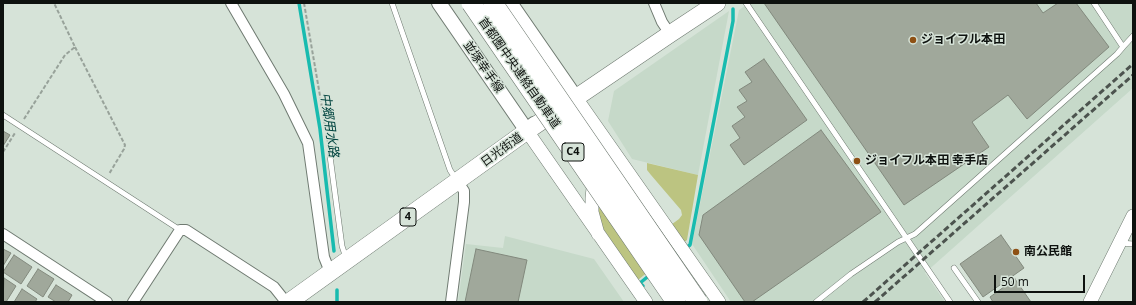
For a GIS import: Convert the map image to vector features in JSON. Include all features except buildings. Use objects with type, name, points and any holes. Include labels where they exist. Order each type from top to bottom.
[{"type":"highway","name":"首都圏中央連絡自動車道","points":[[471,3],[676,302]]},
{"type":"highway","name":"首都圏中央連絡自動車道","points":[[492,3],[698,302]]},
{"type":"highway","name":"日光街道","points":[[289,302],[527,131],[717,3]]},
{"type":"main road","name":"並塚幸手線","points":[[439,3],[527,131]]},
{"type":"main road","points":[[507,3],[515,26],[512,41],[515,50],[548,100],[546,109],[527,131]]},
{"type":"main road","points":[[511,3],[576,98]]},
{"type":"street","points":[[231,3],[284,94],[308,143],[324,257],[330,272]]},
{"type":"street","points":[[654,3],[662,22],[670,34]]},
{"type":"street","points":[[598,234],[592,212],[593,166],[572,134],[567,120],[576,98],[719,302]]},
{"type":"street","points":[[527,131],[646,302]]},
{"type":"street","points":[[451,302],[464,202],[464,191],[458,182]]},
{"type":"street","points":[[1090,302],[1133,216]]},
{"type":"street","points":[[133,302],[180,230],[186,230],[274,287],[286,302]]},
{"type":"street","points":[[3,234],[107,302]]},
{"type":"lane","points":[[392,3],[450,170],[458,182]]},
{"type":"lane","points":[[746,3],[950,302]]},
{"type":"lane","points":[[1094,3],[1123,47]]},
{"type":"lane","points":[[816,302],[851,274],[898,242],[915,234],[1117,54],[1133,36]]},
{"type":"lane","points":[[3,115],[180,230]]},
{"type":"lane","points":[[330,156],[342,246],[347,261]]},
{"type":"lane","points":[[1120,242],[1133,244]]},
{"type":"lane","points":[[954,268],[978,302]]},
{"type":"path","points":[[54,3],[125,145],[105,180]]},
{"type":"path","points":[[304,3],[330,156]]},
{"type":"path","points":[[3,152],[64,55],[75,47]]},
{"type":"shaded area","name":"ジョイフル本田 幸手店","points":[[749,3],[1133,3],[1133,88],[925,273],[945,302],[731,302],[692,244],[739,10]]},
{"type":"shaded area","points":[[729,11],[698,175],[632,159],[608,121],[614,91]]},
{"type":"shaded area","points":[[505,236],[594,259],[624,302],[458,302],[466,244],[503,248]]},
{"type":"green space","points":[[593,139],[660,233],[682,215],[681,210],[647,170],[647,163],[698,175],[687,240],[638,280],[600,222],[598,213]]},
{"type":"waterway","name":"中郷用水路","points":[[299,3],[320,129],[334,251]]},
{"type":"waterway","points":[[673,257],[690,245],[733,21],[733,9]]},
{"type":"waterway","points":[[643,286],[640,283],[651,274]]},
{"type":"waterway","name":"中郷用水路","points":[[337,290],[337,302]]},
{"type":"railway","points":[[863,302],[1133,64]]},
{"type":"railway","points":[[875,302],[1133,75]]},
{"type":"place","name":"ジョイフル本田","points":[[913,40]]},
{"type":"place","name":"ジョイフル本田 幸手店","points":[[857,161]]},
{"type":"place","name":"南公民館","points":[[1016,252]]}]
